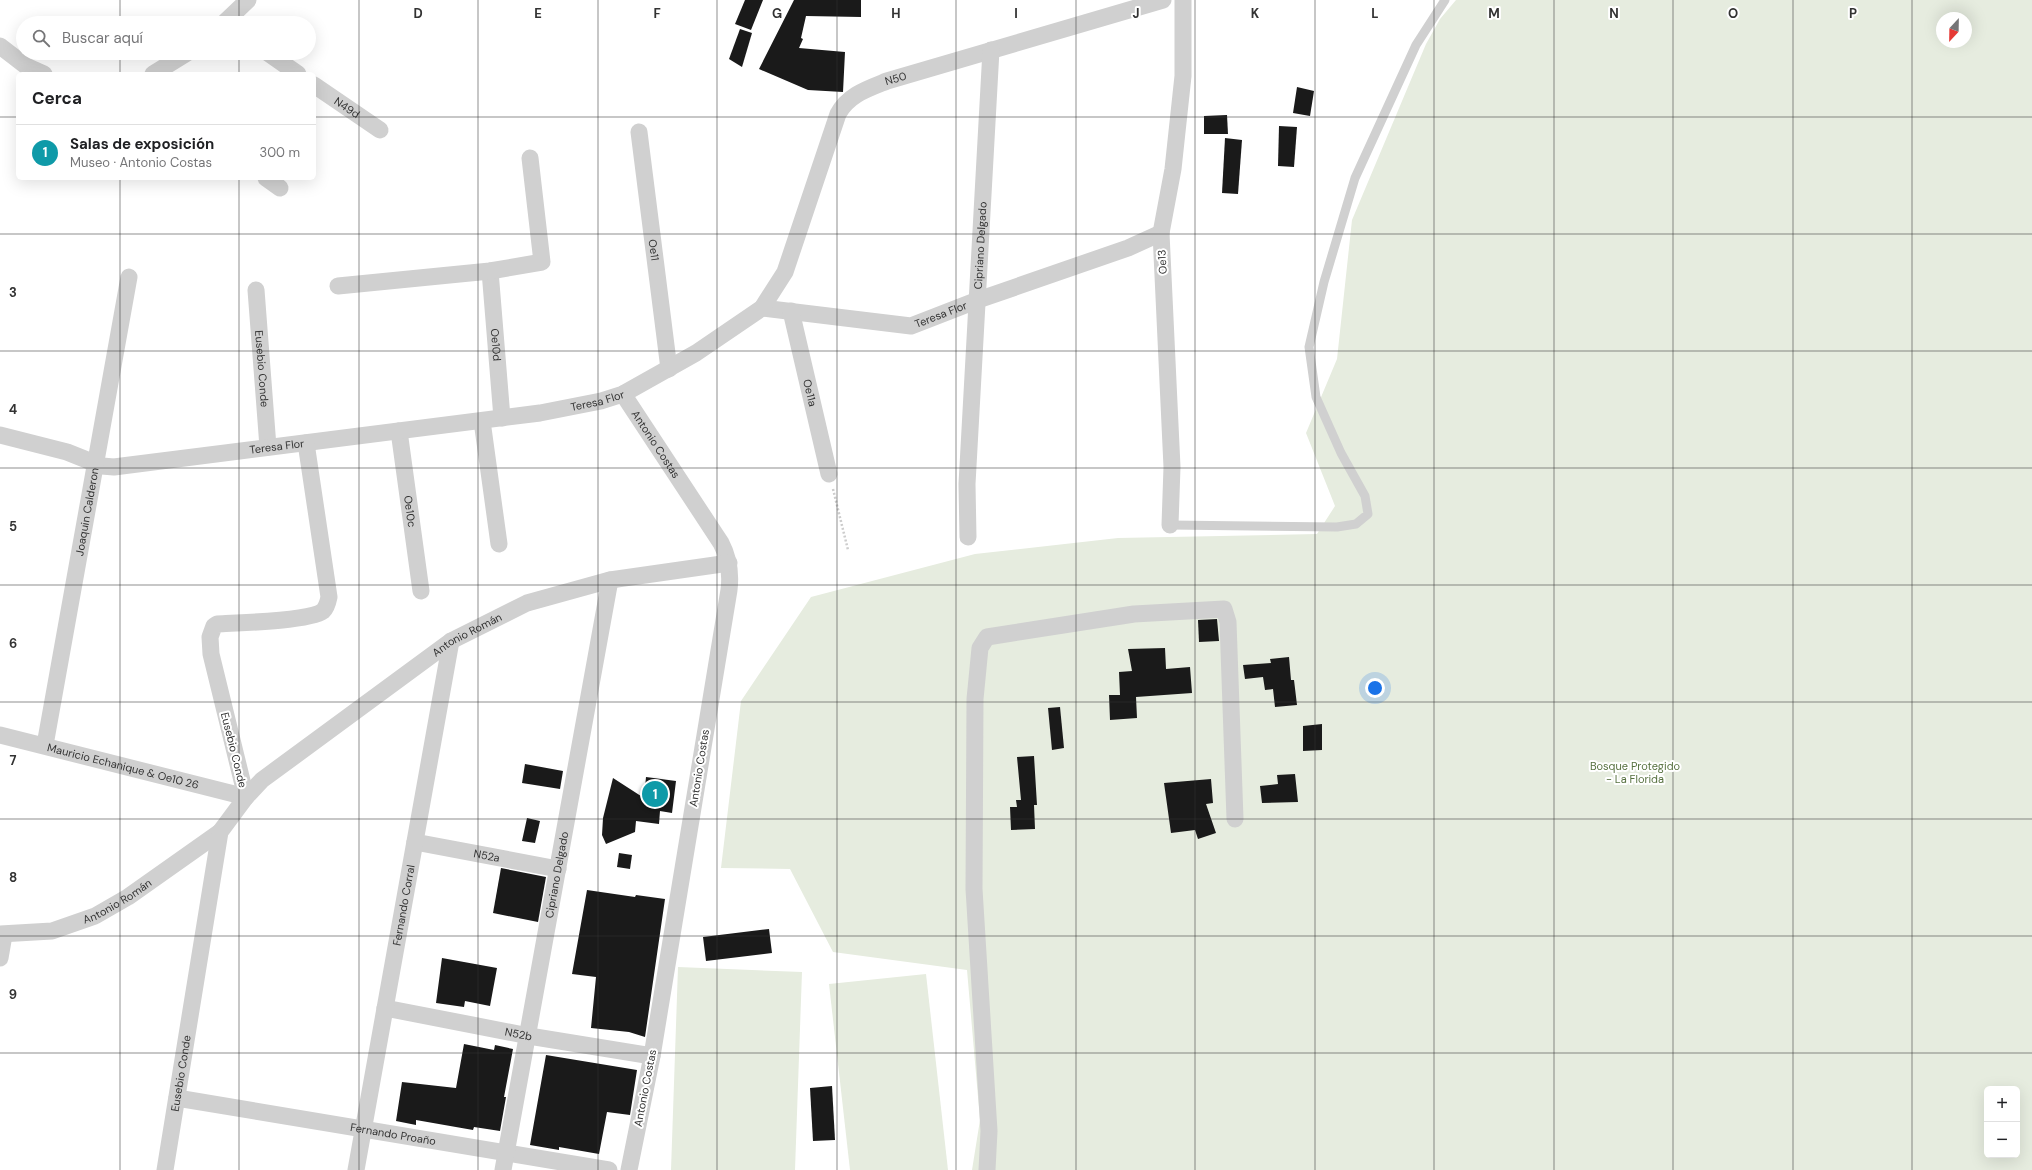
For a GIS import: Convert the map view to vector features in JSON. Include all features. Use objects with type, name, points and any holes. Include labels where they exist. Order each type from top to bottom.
[{"type":"street","points":[[231,16],[248,0]]},
{"type":"street","name":"N50","points":[[762,308],[785,272],[838,114],[845,103],[862,91],[887,82],[1163,0]]},
{"type":"street","name":"Oe13","points":[[1170,525],[1172,467],[1161,233],[1173,169],[1183,76],[1183,0]]},
{"type":"street","points":[[0,46],[16,58]]},
{"type":"street","name":"Cipriano Delgado","points":[[968,537],[967,484],[991,50]]},
{"type":"street","points":[[18,60],[26,66],[40,72]]},
{"type":"street","points":[[156,72],[176,60]]},
{"type":"street","points":[[278,60],[295,72]]},
{"type":"street","name":"N49d","points":[[316,86],[380,130]]},
{"type":"street","name":"Oe11","points":[[639,132],[669,369]]},
{"type":"street","points":[[338,286],[490,271],[542,262],[530,158]]},
{"type":"street","name":"Teresa Flor","points":[[0,435],[67,452],[95,464],[114,467],[482,421],[569,408],[624,394],[669,369],[725,334],[762,308],[911,326],[978,300],[1128,248],[1161,233]]},
{"type":"street","name":"Oe10d","points":[[490,271],[502,418]]},
{"type":"street","name":"Joaquin Calderon","points":[[45,745],[129,277]]},
{"type":"street","name":"Eusebio Conde","points":[[256,290],[268,447]]},
{"type":"street","name":"Oe11a","points":[[791,312],[829,474]]},
{"type":"street","name":"Antonio Costas","points":[[624,394],[721,542],[729,563],[729,590],[652,1056],[629,1170]]},
{"type":"street","points":[[482,421],[499,544]]},
{"type":"street","name":"Oe10c","points":[[399,431],[421,592]]},
{"type":"street","name":"Eusebio Conde","points":[[165,1170],[220,832],[246,796],[211,654],[210,633],[217,624],[306,617],[322,612],[327,605],[328,597],[306,442]]},
{"type":"street","name":"Antonio Román","points":[[246,796],[262,780],[451,641],[526,603],[610,580],[729,563]]},
{"type":"street","name":"Cipriano Delgado","points":[[503,1170],[529,1036],[610,580]]},
{"type":"street","points":[[987,1170],[989,1131],[974,888],[975,699],[980,648],[987,637],[1134,614],[1224,609],[1228,622],[1235,819]]},
{"type":"street","name":"Fernando Corral","points":[[356,1170],[451,641]]},
{"type":"street","name":"Mauricio Echanique & Oe10 26","points":[[0,735],[246,796]]},
{"type":"street","name":"Antonio Román","points":[[2,934],[52,931],[95,916],[128,896],[220,832]]},
{"type":"street","name":"N52a","points":[[415,842],[558,869]]},
{"type":"street","points":[[0,958],[2,934]]},
{"type":"street","name":"N52b","points":[[386,1008],[529,1036],[652,1056]]},
{"type":"street","name":"Fernando Proaño","points":[[177,1098],[610,1170]]},
{"type":"lane","points":[[1170,525],[1337,527],[1356,524],[1368,514],[1365,496],[1341,453],[1316,397],[1309,347],[1324,282],[1355,178],[1416,45],[1445,0]]},
{"type":"path","points":[[829,474],[848,550]]},
{"type":"green space","name":"Bosque Protegido - La Florida","points":[[1456,0],[2032,0],[2032,1170],[972,1170],[980,1120],[967,970],[833,952],[790,869],[721,868],[741,701],[811,597],[975,554],[1118,538],[1317,534],[1335,506],[1306,433],[1337,359],[1352,220],[1426,44],[1440,19]]},
{"type":"green space","points":[[678,967],[802,972],[795,1170],[671,1170]]},
{"type":"green space","points":[[926,974],[948,1170],[850,1170],[829,984]]},
{"type":"building","points":[[745,0],[763,0],[751,30],[735,24]]},
{"type":"building","points":[[794,0],[861,0],[861,17],[806,16],[801,38],[803,39],[799,48],[845,52],[843,92],[808,90],[759,69]]},
{"type":"building","points":[[740,29],[752,33],[742,67],[729,59]]},
{"type":"building","points":[[1297,87],[1314,91],[1310,116],[1293,113]]},
{"type":"building","points":[[1227,115],[1228,134],[1204,134],[1204,116]]},
{"type":"building","points":[[1279,126],[1297,127],[1294,167],[1278,166]]},
{"type":"building","points":[[1225,138],[1242,140],[1238,194],[1222,193]]},
{"type":"building","points":[[1217,619],[1219,641],[1199,642],[1198,620]]},
{"type":"building","points":[[1165,648],[1166,669],[1190,667],[1192,693],[1136,697],[1137,718],[1110,720],[1109,695],[1120,695],[1119,672],[1132,671],[1128,649]]},
{"type":"building","points":[[1289,657],[1291,680],[1294,680],[1297,705],[1275,707],[1273,689],[1265,690],[1263,677],[1245,679],[1243,665],[1271,663],[1270,659]]},
{"type":"building","points":[[1060,707],[1064,748],[1052,750],[1048,708]]},
{"type":"building","points":[[1322,724],[1322,750],[1303,751],[1303,726]]},
{"type":"building","points":[[1034,756],[1037,805],[1034,805],[1035,829],[1011,830],[1010,807],[1017,807],[1016,800],[1021,800],[1017,757]]},
{"type":"building","points":[[525,764],[563,771],[560,789],[522,783]]},
{"type":"building","points":[[1295,774],[1298,802],[1262,803],[1260,786],[1278,784],[1277,775]]},
{"type":"building","points":[[646,777],[676,781],[672,813],[660,811],[659,824],[636,821],[635,832],[606,844],[602,835],[603,818],[613,778],[644,798]]},
{"type":"building","points":[[1211,779],[1213,803],[1206,804],[1216,833],[1198,839],[1195,830],[1171,833],[1164,783]]},
{"type":"building","points":[[527,818],[540,821],[535,843],[522,841]]},
{"type":"building","points":[[619,853],[632,855],[630,869],[617,867]]},
{"type":"building","points":[[501,868],[546,877],[538,922],[493,913]]},
{"type":"building","points":[[587,890],[635,897],[636,895],[665,899],[645,1037],[629,1032],[591,1028],[596,977],[572,974]]},
{"type":"building","points":[[769,929],[772,953],[706,961],[703,937]]},
{"type":"building","points":[[442,958],[497,968],[490,1006],[465,1001],[464,1007],[436,1003]]},
{"type":"building","points":[[464,1044],[494,1050],[495,1045],[513,1049],[504,1097],[506,1097],[500,1131],[474,1127],[473,1130],[416,1120],[416,1125],[396,1121],[402,1082],[456,1088]]},
{"type":"building","points":[[546,1055],[637,1070],[630,1115],[607,1112],[599,1154],[559,1147],[559,1150],[530,1145]]},
{"type":"building","points":[[832,1086],[835,1140],[813,1141],[810,1088]]},
{"type":"place","name":"Salas de exposición","points":[[655,794]]}]
